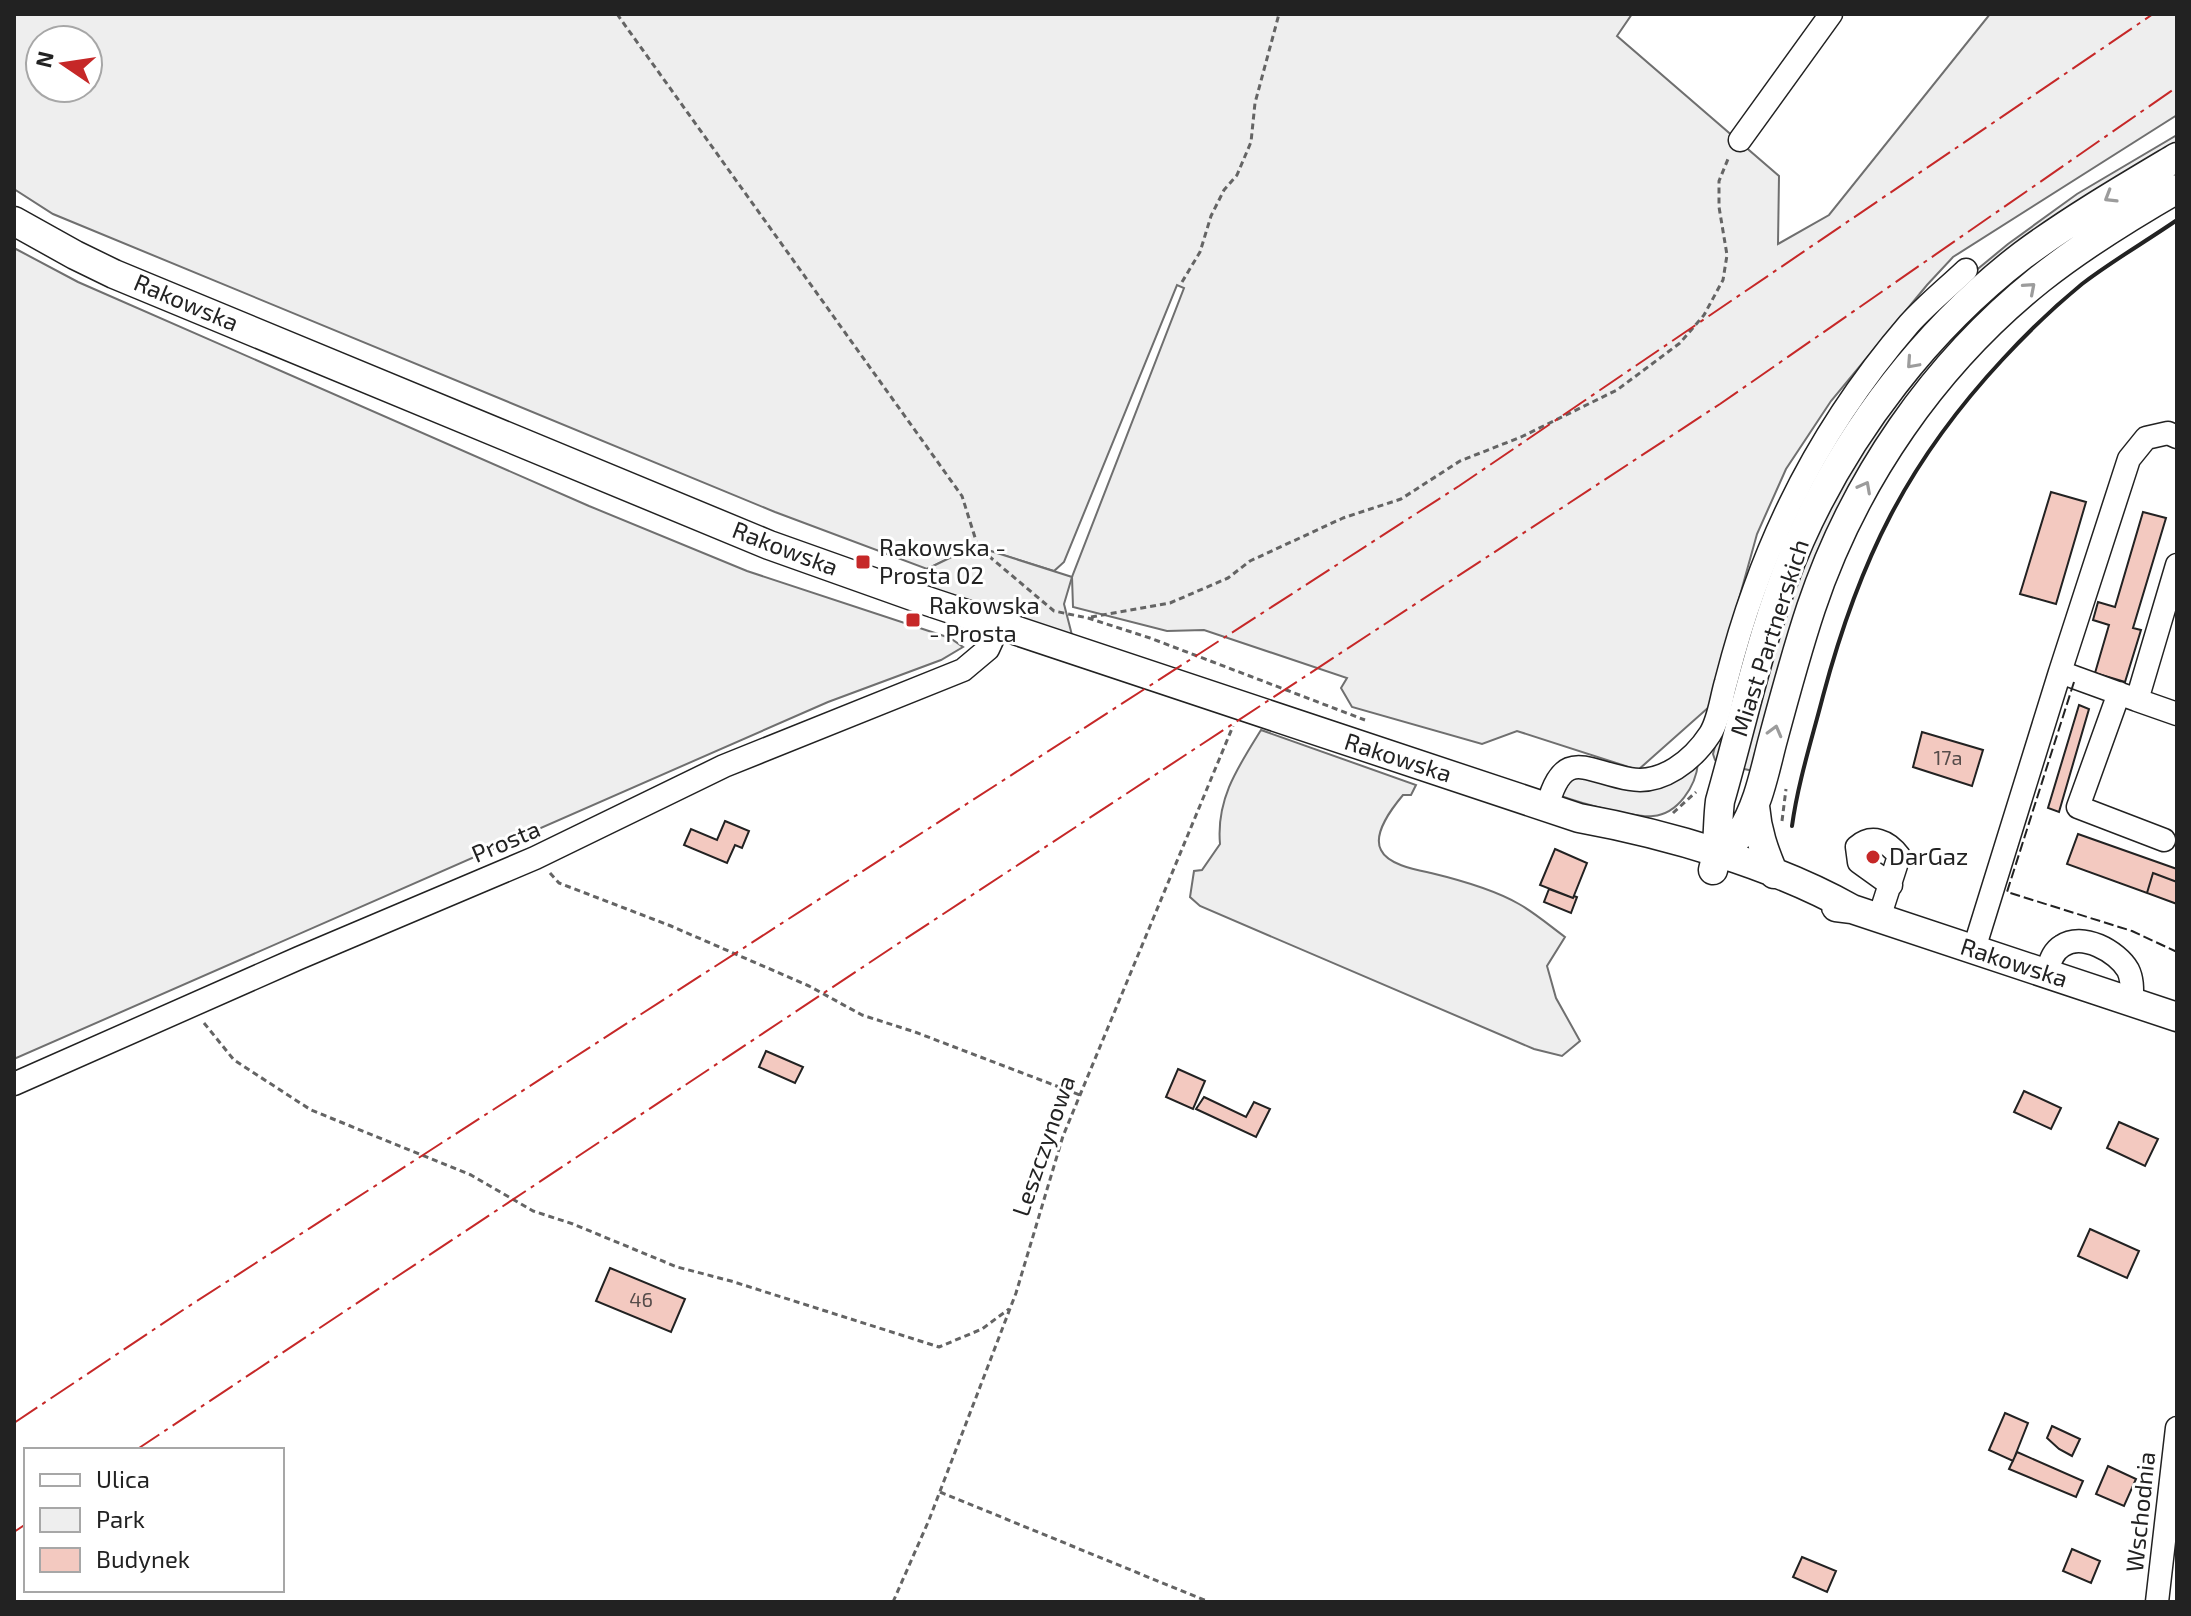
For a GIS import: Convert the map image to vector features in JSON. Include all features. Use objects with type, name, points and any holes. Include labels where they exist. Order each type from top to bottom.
[{"type":"main road","name":"Miast Partnerskich","points":[[1715,863],[1720,801],[1768,630],[1800,540],[1840,463],[1902,374],[1955,316],[2002,272],[2098,204],[2177,157]]},
{"type":"main road","name":"Miast Partnerskich","points":[[1715,863],[1738,837],[1755,806],[1811,607],[1842,531],[1896,436],[1947,370],[1986,327],[2021,296],[2111,229],[2177,189]]},
{"type":"main road","name":"Rakowska","points":[[14,221],[114,274],[725,527],[905,593],[1579,818],[1669,838],[1715,863],[1814,903],[1852,909],[2177,1017]]},
{"type":"main road","name":"Miast Partnerskich","points":[[1669,838],[1697,829],[1720,801]]},
{"type":"main road","name":"Miast Partnerskich","points":[[1755,806],[1760,839],[1774,874]]},
{"type":"main road","name":"Rakowska","points":[[1579,818],[1627,843],[1774,874],[1824,893],[1852,909]]},
{"type":"street","points":[[1740,140],[1831,14]]},
{"type":"street","points":[[1547,807],[1553,785],[1570,769],[1582,766],[1644,780],[1676,769],[1692,756],[1710,734],[1754,590],[1782,519],[1808,465],[1849,401],[1911,323],[1966,270]]},
{"type":"street","points":[[1974,949],[2129,459],[2146,438],[2168,433],[2177,437]]},
{"type":"street","points":[[2164,840],[2078,807],[2128,697],[2177,565]]},
{"type":"street","name":"Prosta","points":[[14,1084],[535,858],[724,766],[963,670],[988,649],[999,625]]},
{"type":"street","points":[[2060,672],[2177,714]]},
{"type":"street","points":[[1879,918],[1891,885],[1899,856],[1885,842],[1873,839],[1864,841],[1857,847],[1859,862],[1891,885]]},
{"type":"street","points":[[2046,973],[2054,953],[2062,945],[2073,942],[2098,946],[2112,953],[2126,967],[2130,975],[2132,1002]]},
{"type":"street","name":"Wschodnia","points":[[2157,1602],[2177,1428]]},
{"type":"path","points":[[617,14],[954,484],[962,496],[978,547],[1054,611],[1088,618],[1150,638],[1374,723]]},
{"type":"path","points":[[1182,282],[1200,252],[1211,216],[1224,190],[1237,175],[1251,142],[1255,103],[1279,14]]},
{"type":"path","points":[[1088,618],[1170,603],[1228,578],[1250,561],[1343,518],[1401,499],[1460,461],[1521,437],[1617,390],[1680,343],[1704,315],[1723,280],[1727,255],[1719,207],[1719,181],[1740,140]]},
{"type":"path","name":"Leszczynowa","points":[[893,1602],[940,1492],[1009,1309],[1063,1136],[1241,706]]},
{"type":"path","points":[[535,858],[559,883],[671,926],[809,986],[862,1015],[1080,1095]]},
{"type":"path","points":[[191,1007],[234,1060],[311,1110],[471,1175],[533,1211],[677,1267],[939,1347],[982,1329],[1009,1309]]},
{"type":"path","points":[[940,1492],[1209,1602]]},
{"type":"green space","points":[[14,14],[1632,14],[1617,36],[1779,176],[1778,244],[1829,215],[1990,14],[2177,14],[2177,115],[1953,257],[1831,401],[1786,469],[1757,534],[1709,707],[1638,770],[1517,731],[1482,744],[1352,707],[1341,688],[1347,678],[1204,630],[1167,631],[1073,607],[1072,577],[1184,288],[1177,285],[1064,562],[1054,571],[978,547],[927,569],[775,512],[53,214],[14,189]]},
{"type":"green space","points":[[2177,135],[2177,144],[1876,389],[1719,761],[1715,760],[1713,754],[1737,663],[1817,463],[1899,348],[1968,277],[2008,244],[2077,194]]},
{"type":"green space","points":[[2177,170],[2177,179],[1897,417],[1753,771],[1740,768],[1775,644],[1810,547],[1832,500],[1868,439],[1942,347],[2024,269]]},
{"type":"green space","points":[[14,248],[78,282],[589,506],[747,571],[950,638],[963,647],[941,660],[828,702],[14,1059]]},
{"type":"green space","points":[[1261,730],[1416,785],[1411,795],[1403,795],[1394,806],[1381,828],[1381,850],[1390,860],[1403,866],[1465,882],[1509,899],[1531,911],[1565,937],[1547,966],[1556,998],[1580,1041],[1562,1056],[1534,1049],[1200,906],[1190,897],[1194,871],[1202,870],[1220,844],[1221,812],[1230,784]]},
{"type":"green space","points":[[1698,763],[1694,781],[1684,797],[1662,814],[1633,815],[1561,796],[1575,773],[1625,784]]},
{"type":"shaded area","points":[[978,547],[1072,577],[1064,604],[1073,639],[918,586],[927,569]]},
{"type":"building","points":[[2051,492],[2086,502],[2056,604],[2020,594]]},
{"type":"building","points":[[2143,512],[2166,518],[2133,628],[2141,630],[2125,682],[2095,673],[2109,625],[2093,620],[2098,602],[2115,607]]},
{"type":"building","points":[[2079,705],[2089,709],[2059,812],[2048,808]]},
{"type":"building","points":[[1922,732],[1983,750],[1972,786],[1913,767]]},
{"type":"building","points":[[725,821],[749,831],[742,848],[735,845],[727,863],[684,845],[691,829],[717,840]]},
{"type":"building","points":[[2078,834],[2177,869],[2177,882],[2153,873],[2147,893],[2067,864]]},
{"type":"building","points":[[1555,849],[1587,863],[1573,898],[1540,885]]},
{"type":"building","points":[[2153,873],[2177,882],[2177,904],[2147,893]]},
{"type":"building","points":[[1549,889],[1577,897],[1571,913],[1544,902]]},
{"type":"building","points":[[766,1051],[803,1067],[795,1083],[759,1067]]},
{"type":"building","points":[[1178,1069],[1205,1081],[1193,1109],[1166,1097]]},
{"type":"building","points":[[2024,1091],[2061,1108],[2051,1129],[2014,1112]]},
{"type":"building","points":[[1204,1097],[1246,1117],[1254,1102],[1270,1109],[1256,1137],[1196,1109]]},
{"type":"building","points":[[2119,1122],[2158,1139],[2145,1166],[2107,1148]]},
{"type":"building","points":[[2090,1229],[2139,1251],[2127,1278],[2078,1256]]},
{"type":"building","points":[[610,1268],[685,1299],[671,1332],[596,1301]]},
{"type":"building","points":[[2005,1413],[2028,1423],[2013,1461],[1989,1450]]},
{"type":"building","points":[[2052,1426],[2080,1439],[2072,1456],[2047,1438]]},
{"type":"building","points":[[2017,1452],[2083,1481],[2076,1497],[2009,1469]]},
{"type":"building","points":[[2108,1466],[2136,1479],[2124,1506],[2096,1494]]},
{"type":"building","points":[[2072,1549],[2100,1561],[2091,1583],[2063,1571]]},
{"type":"building","points":[[1802,1557],[1836,1571],[1827,1592],[1793,1577]]},
{"type":"fence","points":[[2074,682],[2007,892],[2132,931],[2177,952]]},
{"type":"wall","points":[[1792,826],[1837,647],[1870,557],[1913,475],[1969,398],[2041,320],[2093,276],[2177,220]]},
{"type":"power","points":[[14,1423],[183,1310],[1459,486],[2153,14]]},
{"type":"power","points":[[139,1448],[896,945],[1720,404],[2177,87]]},
{"type":"power","points":[[14,1532],[24,1525]]},
{"type":"place","name":"Rakowska - Prosta 02","points":[[863,562]]},
{"type":"place","name":"Rakowska - Prosta","points":[[913,620]]},
{"type":"place","name":"DarGaz","points":[[1873,857]]}]
